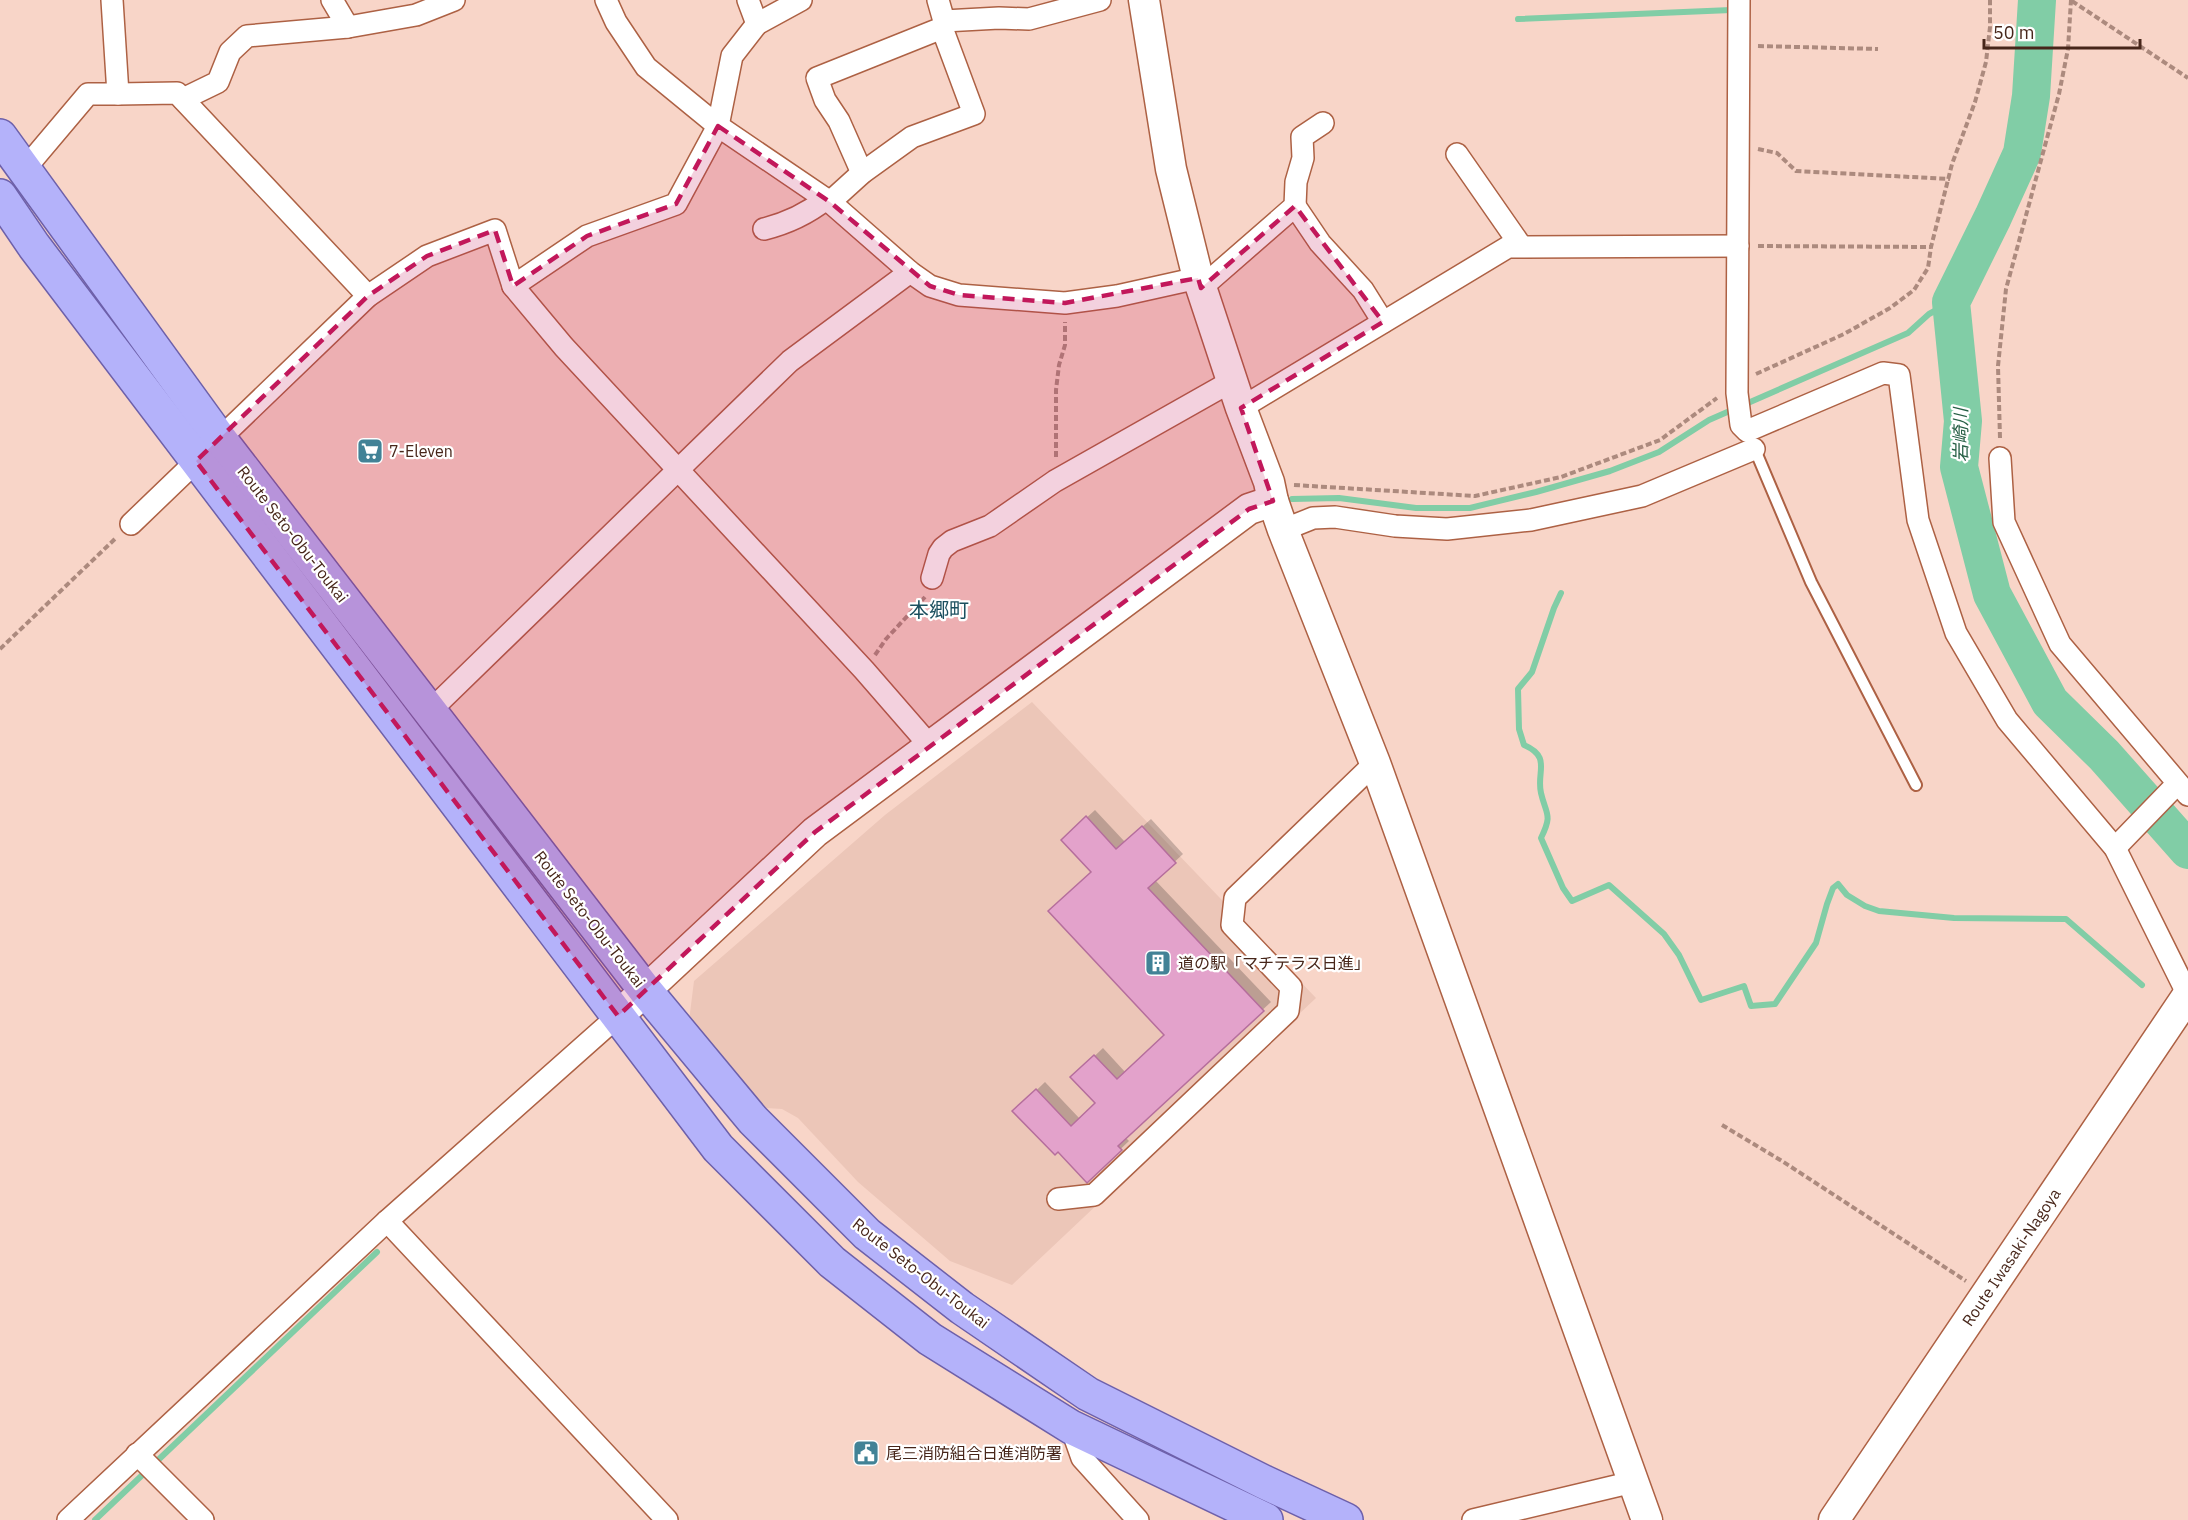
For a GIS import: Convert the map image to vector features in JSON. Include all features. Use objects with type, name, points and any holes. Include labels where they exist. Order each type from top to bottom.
[{"type":"main road","name":"Route Seto-Obu-Toukai","points":[[0,136],[208,449],[618,1016],[718,1148],[832,1262],[930,1339],[1071,1427],[1258,1518]]},
{"type":"main road","name":"Route Seto-Obu-Toukai","points":[[0,196],[34,246],[430,711],[645,990],[753,1120],[859,1226],[962,1308],[1088,1394],[1264,1482],[1346,1520]]},
{"type":"street","points":[[112,0],[118,94]]},
{"type":"street","points":[[332,0],[348,27]]},
{"type":"street","points":[[183,99],[219,82],[230,52],[247,36],[348,27],[416,15],[454,0]]},
{"type":"street","points":[[606,0],[616,22],[646,67],[718,126],[828,200],[910,272],[930,286],[959,296],[1065,303],[1200,283],[1295,206]]},
{"type":"street","points":[[748,0],[757,24]]},
{"type":"street","points":[[513,286],[587,236],[675,204],[718,126],[732,56],[757,24],[801,0]]},
{"type":"street","points":[[764,229],[784,224],[828,200],[912,137],[975,114],[943,24],[938,0]]},
{"type":"street","points":[[862,173],[839,121],[825,100],[817,78],[943,24],[999,18],[1029,19],[1100,0]]},
{"type":"street","points":[[1144,0],[1171,170],[1200,283],[1283,530],[1376,763],[1647,1520]]},
{"type":"street","points":[[1739,0],[1738,388],[1747,435]]},
{"type":"street","points":[[23,171],[88,94],[177,93],[368,296]]},
{"type":"street","points":[[1323,123],[1302,137],[1303,158],[1296,182],[1295,206],[1320,243],[1363,290],[1383,322]]},
{"type":"street","points":[[1457,154],[1521,246]]},
{"type":"street","points":[[131,524],[368,296],[427,256],[495,230],[513,286],[564,347],[864,670],[931,747]]},
{"type":"street","points":[[932,578],[943,548],[951,541],[990,525],[1055,482],[1383,322],[1508,247],[1738,246]]},
{"type":"street","points":[[430,711],[790,361],[910,272]]},
{"type":"street","points":[[1283,530],[1313,518],[1335,518],[1395,526],[1447,528],[1531,520],[1642,496],[1747,435],[1883,373],[1899,375],[1918,520],[1956,633],[2007,720],[2117,845],[2188,995]]},
{"type":"street","points":[[2000,458],[2004,522],[2060,644],[2179,790],[2117,845]]},
{"type":"street","points":[[68,1520],[387,1221],[618,1016],[815,832],[1271,491]]},
{"type":"street","points":[[1058,1199],[1094,1195],[1288,1011],[1291,987],[1232,925],[1235,898],[1376,763]]},
{"type":"street","name":"Route Iwasaki-Nagoya","points":[[1834,1520],[2188,995]]},
{"type":"street","points":[[387,1221],[667,1520]]},
{"type":"street","points":[[1071,1427],[1082,1458],[1138,1520]]},
{"type":"street","points":[[137,1454],[203,1520]]},
{"type":"street","points":[[1473,1520],[1633,1482]]},
{"type":"lane","points":[[1747,435],[1811,582],[1916,785]]},
{"type":"path","points":[[1271,491],[1381,491],[1475,496],[1561,477],[1660,440],[1738,388],[1890,308],[1914,290],[1928,268],[1952,164],[1975,102],[1986,62],[1990,0]]},
{"type":"path","points":[[2000,458],[1998,366],[2006,289],[2059,94],[2068,49],[2072,1],[2188,78]]},
{"type":"path","points":[[1739,46],[1878,49]]},
{"type":"path","points":[[1740,145],[1777,153],[1796,171],[1950,179],[1952,164]]},
{"type":"path","points":[[1738,246],[1931,247]]},
{"type":"path","points":[[1055,482],[1053,472],[1057,439],[1056,390],[1059,365],[1065,345],[1065,303]]},
{"type":"path","points":[[0,649],[131,524]]},
{"type":"path","points":[[864,670],[886,639],[925,596],[932,583],[932,578]]},
{"type":"path","points":[[1722,1125],[1782,1161],[1986,1294]]},
{"type":"highlighted area","points":[[718,126],[830,202],[930,286],[959,295],[1065,303],[1198,278],[1201,288],[1295,206],[1383,322],[1241,408],[1273,501],[1249,509],[815,832],[618,1016],[196,461],[368,296],[427,256],[495,230],[513,286],[587,236],[676,204]]},
{"type":"shaded area","name":"道の駅「マチテラス日進」","points":[[1032,702],[1316,998],[1012,1285],[950,1261],[858,1182],[798,1118],[782,1109],[766,1108],[755,1100],[689,1021],[694,981],[885,815]]},
{"type":"building","name":"道の駅「マチテラス日進」","points":[[1086,816],[1116,849],[1142,826],[1176,863],[1148,888],[1264,1011],[1118,1146],[1122,1150],[1087,1183],[1058,1152],[1055,1155],[1012,1111],[1036,1089],[1071,1126],[1095,1103],[1070,1077],[1094,1055],[1117,1079],[1164,1035],[1048,911],[1091,872],[1061,840]]},
{"type":"waterway","name":"岩崎川","points":[[2037,0],[2031,96],[2022,153],[1951,302],[1963,421],[1959,467],[1992,594],[2050,702],[2104,755],[2188,850]]},
{"type":"waterway","points":[[1518,19],[1731,10]]},
{"type":"waterway","points":[[1292,499],[1339,498],[1416,508],[1470,508],[1610,471],[1659,452],[1709,420],[1908,333],[1929,314],[1951,302]]},
{"type":"waterway","points":[[1561,593],[1532,672],[1518,689],[1519,729],[1524,745],[1538,755],[1541,766],[1541,793],[1548,819],[1541,838],[1563,888],[1572,901],[1609,885],[1664,934],[1679,955],[1701,1000],[1744,986],[1751,1006],[1775,1004],[1816,943],[1827,904],[1833,888],[1838,884],[1847,895],[1879,911],[1954,918],[2066,919],[2142,985]]},
{"type":"waterway","points":[[95,1520],[377,1252]]},
{"type":"place","name":"7-Eleven","points":[[370,451]]},
{"type":"place","name":"道の駅「マチテラス日進」","points":[[1158,963]]},
{"type":"place","name":"尾三消防組合日進消防署","points":[[866,1453]]},
{"type":"district","name":"本郷町","points":[[939,609]]}]
